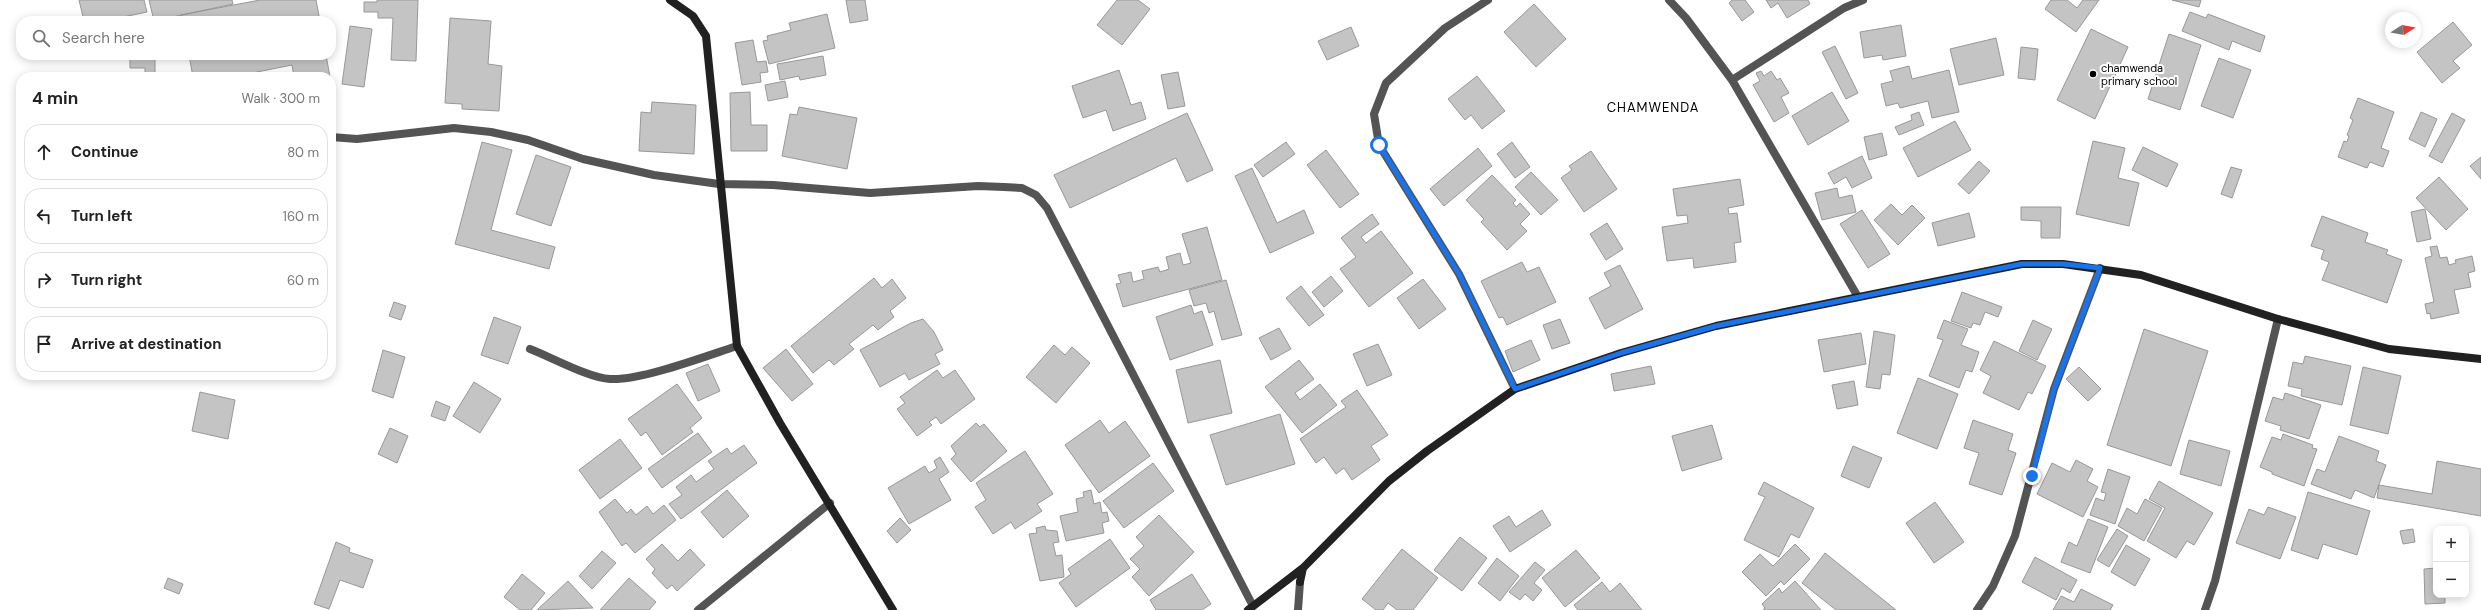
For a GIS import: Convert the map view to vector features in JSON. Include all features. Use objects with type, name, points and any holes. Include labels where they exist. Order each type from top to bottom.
[{"type":"street","points":[[670,0],[693,16],[706,36],[719,184],[737,346],[780,423],[830,503],[893,610]]},
{"type":"street","points":[[1488,0],[1445,28],[1386,83],[1374,114],[1379,145],[1459,274],[1515,389]]},
{"type":"street","points":[[1669,0],[1686,18],[1732,80],[1858,297]]},
{"type":"street","points":[[1732,80],[1844,8],[1863,0]]},
{"type":"street","points":[[336,137],[357,139],[454,128],[490,132],[528,140],[583,159],[654,175],[719,184],[773,185],[870,193],[978,186],[1022,188],[1036,195],[1047,208],[1250,608],[1303,568],[1390,481],[1427,451],[1515,389],[1621,353],[1716,326],[1858,297],[2022,264],[2063,264],[2100,268],[2141,275],[2278,320],[2390,349],[2481,359]]},
{"type":"street","points":[[1977,610],[1993,586],[2016,536],[2054,389],[2100,268]]},
{"type":"street","points":[[2205,610],[2215,581],[2278,320]]},
{"type":"street","points":[[530,349],[594,376],[610,380],[648,373],[737,346]]},
{"type":"street","points":[[698,610],[830,503]]},
{"type":"street","points":[[1298,610],[1300,582],[1303,568]]},
{"type":"building","points":[[79,0],[144,0],[147,12],[128,16],[83,16]]},
{"type":"building","points":[[149,0],[232,0],[233,4],[177,16],[153,16]]},
{"type":"building","points":[[260,0],[316,0],[319,16],[181,16]]},
{"type":"building","points":[[377,0],[418,0],[416,61],[391,60],[393,18],[378,18],[378,12],[364,12],[364,2],[377,2]]},
{"type":"building","points":[[846,0],[865,0],[868,20],[850,23]]},
{"type":"building","points":[[1117,0],[1138,0],[1150,9],[1122,45],[1097,25]]},
{"type":"building","points":[[1732,0],[1745,0],[1754,12],[1742,21],[1729,3]]},
{"type":"building","points":[[1766,0],[1808,0],[1810,4],[1787,18],[1778,3],[1771,8]]},
{"type":"building","points":[[2051,0],[2067,0],[2077,8],[2083,0],[2099,0],[2076,32],[2045,9]]},
{"type":"building","points":[[2172,0],[2201,0],[2199,7]]},
{"type":"building","points":[[1534,4],[1566,39],[1536,67],[1504,32]]},
{"type":"building","points":[[2190,12],[2206,18],[2208,14],[2265,36],[2260,52],[2232,41],[2229,50],[2182,31]]},
{"type":"building","points":[[827,14],[835,48],[769,64],[763,41],[768,40],[767,36],[791,30],[789,23]]},
{"type":"building","points":[[450,18],[491,21],[488,64],[502,66],[499,111],[462,109],[462,104],[445,103]]},
{"type":"building","points":[[2453,22],[2472,45],[2453,61],[2460,68],[2442,83],[2417,52]]},
{"type":"building","points":[[1901,25],[1906,56],[1883,60],[1882,55],[1864,58],[1860,32]]},
{"type":"building","points":[[350,26],[372,29],[364,87],[342,84]]},
{"type":"building","points":[[1351,27],[1359,46],[1327,60],[1318,41]]},
{"type":"building","name":"chamwenda primary school","points":[[2091,29],[2128,47],[2095,119],[2057,100]]},
{"type":"building","points":[[2169,34],[2201,45],[2180,110],[2148,99]]},
{"type":"building","points":[[1996,38],[2004,75],[1959,85],[1950,49]]},
{"type":"building","points":[[753,40],[757,62],[766,61],[768,72],[760,73],[761,82],[742,85],[735,43]]},
{"type":"building","points":[[1835,46],[1858,93],[1846,99],[1822,52]]},
{"type":"building","points":[[2021,47],[2038,49],[2035,80],[2018,78]]},
{"type":"building","points":[[823,56],[826,75],[800,80],[799,76],[780,80],[777,64]]},
{"type":"building","points":[[2219,58],[2251,70],[2233,118],[2201,106]]},
{"type":"building","points":[[130,60],[155,60],[155,72],[145,72],[145,68],[130,68]]},
{"type":"building","points":[[190,60],[327,60],[329,72],[293,72],[292,65],[257,72],[192,72]]},
{"type":"building","points":[[1909,66],[1912,79],[1949,70],[1959,112],[1932,118],[1928,101],[1900,108],[1898,103],[1886,106],[1881,84],[1893,81],[1890,71]]},
{"type":"building","points":[[1119,70],[1131,105],[1141,102],[1146,119],[1113,131],[1106,110],[1083,118],[1072,86]]},
{"type":"building","points":[[1761,71],[1764,76],[1771,71],[1777,80],[1780,78],[1789,93],[1781,97],[1789,113],[1774,122],[1753,85],[1760,81],[1756,73]]},
{"type":"building","points":[[1178,72],[1185,106],[1168,109],[1161,75]]},
{"type":"building","points":[[1477,76],[1505,111],[1482,129],[1471,115],[1465,120],[1448,99]]},
{"type":"building","points":[[785,81],[788,97],[768,101],[765,85]]},
{"type":"building","points":[[750,92],[751,125],[767,125],[767,151],[731,151],[730,93]]},
{"type":"building","points":[[1832,92],[1849,121],[1808,145],[1792,116]]},
{"type":"building","points":[[2358,98],[2394,112],[2381,148],[2389,151],[2383,167],[2370,162],[2367,168],[2338,157],[2344,141],[2347,142],[2349,136],[2347,135],[2353,120],[2350,118]]},
{"type":"building","points":[[652,102],[696,105],[694,154],[639,151],[641,112],[651,113]]},
{"type":"building","points":[[799,107],[857,118],[847,169],[782,156],[790,114],[797,115]]},
{"type":"building","points":[[1919,112],[1924,125],[1899,135],[1895,127],[1912,120],[1911,115]]},
{"type":"building","points":[[2421,112],[2437,119],[2425,147],[2409,139]]},
{"type":"building","points":[[1187,113],[1213,170],[1187,182],[1176,158],[1070,208],[1054,175]]},
{"type":"building","points":[[2452,113],[2465,120],[2442,163],[2429,156]]},
{"type":"building","points":[[1955,121],[1971,150],[1918,177],[1903,148]]},
{"type":"building","points":[[1882,133],[1887,155],[1869,160],[1864,137]]},
{"type":"building","points":[[2093,141],[2125,148],[2118,178],[2139,183],[2129,226],[2076,214]]},
{"type":"building","points":[[482,142],[512,150],[491,230],[555,247],[549,269],[455,244]]},
{"type":"building","points":[[1286,142],[1295,154],[1263,177],[1254,165]]},
{"type":"building","points":[[1512,142],[1530,167],[1515,178],[1497,154]]},
{"type":"building","points":[[2143,147],[2178,164],[2167,187],[2132,170]]},
{"type":"building","points":[[1478,148],[1492,166],[1444,206],[1430,189]]},
{"type":"building","points":[[1326,150],[1359,194],[1340,208],[1307,165]]},
{"type":"building","points":[[1591,151],[1617,189],[1584,212],[1561,178],[1572,170],[1569,166]]},
{"type":"building","points":[[536,155],[571,167],[551,226],[516,214]]},
{"type":"building","points":[[1862,156],[1872,178],[1852,188],[1846,177],[1834,184],[1828,173]]},
{"type":"building","points":[[2481,157],[2481,179],[2470,166]]},
{"type":"building","points":[[1979,161],[1990,171],[1969,194],[1958,184]]},
{"type":"building","points":[[2231,167],[2242,170],[2232,198],[2221,194]]},
{"type":"building","points":[[1252,168],[1277,223],[1304,210],[1314,233],[1270,253],[1235,176]]},
{"type":"building","points":[[1531,172],[1558,200],[1541,215],[1515,187]]},
{"type":"building","points":[[1492,175],[1516,200],[1513,203],[1516,207],[1520,203],[1530,214],[1520,224],[1527,231],[1507,250],[1481,222],[1484,219],[1466,200]]},
{"type":"building","points":[[2439,177],[2468,209],[2446,230],[2416,198]]},
{"type":"building","points":[[1740,179],[1744,205],[1728,208],[1729,214],[1737,213],[1741,242],[1734,243],[1736,262],[1694,268],[1693,258],[1667,261],[1662,227],[1688,223],[1687,215],[1677,216],[1673,189]]},
{"type":"building","points":[[1837,188],[1839,198],[1852,195],[1856,212],[1822,220],[1815,193]]},
{"type":"building","points":[[1891,204],[1902,215],[1912,205],[1925,218],[1898,245],[1874,220]]},
{"type":"building","points":[[2021,207],[2061,207],[2060,238],[2041,238],[2041,221],[2021,220]]},
{"type":"building","points":[[2425,209],[2431,239],[2417,242],[2411,212]]},
{"type":"building","points":[[1862,210],[1890,254],[1868,268],[1840,224]]},
{"type":"building","points":[[1969,213],[1975,237],[1938,246],[1932,223]]},
{"type":"building","points":[[1372,214],[1379,224],[1361,237],[1366,243],[1381,231],[1413,273],[1369,307],[1340,269],[1356,257],[1341,238]]},
{"type":"building","points":[[2322,216],[2368,233],[2365,242],[2388,250],[2386,254],[2402,260],[2387,303],[2322,280],[2329,262],[2321,259],[2324,250],[2311,246]]},
{"type":"building","points":[[1607,223],[1623,249],[1606,260],[1590,234]]},
{"type":"building","points":[[1207,227],[1222,280],[1123,307],[1116,284],[1121,283],[1118,275],[1131,272],[1133,282],[1144,279],[1142,271],[1158,267],[1160,272],[1169,269],[1166,257],[1180,253],[1183,265],[1191,263],[1182,234]]},
{"type":"building","points":[[2437,246],[2440,258],[2447,257],[2449,265],[2456,263],[2455,260],[2472,256],[2475,271],[2468,273],[2471,287],[2454,290],[2459,313],[2431,319],[2430,313],[2427,314],[2425,304],[2434,302],[2425,258],[2432,256],[2430,247]]},
{"type":"building","points":[[1522,262],[1527,272],[1539,267],[1556,302],[1507,325],[1503,317],[1499,318],[1481,281]]},
{"type":"building","points":[[1620,265],[1643,309],[1605,329],[1589,298],[1611,286],[1604,273]]},
{"type":"building","points":[[1331,276],[1343,291],[1324,307],[1312,292]]},
{"type":"building","points":[[874,278],[882,288],[892,279],[906,298],[890,311],[894,317],[878,330],[873,325],[849,344],[854,349],[834,365],[829,360],[813,373],[791,346]]},
{"type":"building","points":[[1423,279],[1446,309],[1419,329],[1397,298]]},
{"type":"building","points":[[1226,280],[1242,335],[1222,340],[1214,311],[1209,313],[1206,303],[1194,306],[1189,290]]},
{"type":"building","points":[[1301,286],[1324,315],[1309,326],[1286,298]]},
{"type":"building","points":[[1962,292],[2002,307],[1998,317],[1985,312],[1980,325],[1973,323],[1971,328],[1951,321]]},
{"type":"building","points":[[394,302],[406,306],[401,320],[389,316]]},
{"type":"building","points":[[1191,305],[1194,314],[1202,311],[1213,345],[1170,360],[1156,317]]},
{"type":"building","points":[[494,317],[521,327],[508,364],[481,355]]},
{"type":"building","points":[[923,319],[934,332],[943,350],[935,354],[940,364],[909,380],[905,373],[880,387],[860,350],[911,323]]},
{"type":"building","points":[[1560,319],[1570,343],[1552,349],[1543,325]]},
{"type":"building","points":[[1944,320],[1968,329],[1961,345],[1979,352],[1972,372],[1966,370],[1959,388],[1929,376],[1943,340],[1937,338]]},
{"type":"building","points":[[2033,320],[2052,329],[2037,360],[2019,351]]},
{"type":"building","points":[[1279,328],[1291,349],[1271,360],[1259,338]]},
{"type":"building","points":[[2144,329],[2208,351],[2171,466],[2107,445]]},
{"type":"building","points":[[1874,331],[1895,335],[1890,375],[1882,374],[1880,389],[1866,387]]},
{"type":"building","points":[[1861,333],[1866,364],[1824,372],[1818,340]]},
{"type":"building","points":[[1531,340],[1540,360],[1513,372],[1505,351]]},
{"type":"building","points":[[1994,341],[2046,366],[2032,394],[2028,392],[2019,410],[1983,393],[1991,376],[1980,370]]},
{"type":"building","points":[[1378,344],[1392,375],[1367,386],[1353,354]]},
{"type":"building","points":[[1054,345],[1065,355],[1072,347],[1090,363],[1056,403],[1026,377]]},
{"type":"building","points":[[786,349],[813,384],[792,401],[763,368]]},
{"type":"building","points":[[383,350],[405,357],[393,398],[372,391]]},
{"type":"building","points":[[2305,356],[2351,366],[2342,405],[2301,396],[2302,389],[2288,386],[2293,362],[2303,364]]},
{"type":"building","points":[[1220,360],[1232,413],[1188,423],[1176,370]]},
{"type":"building","points":[[1299,360],[1314,379],[1295,393],[1300,400],[1320,384],[1337,405],[1302,433],[1265,387]]},
{"type":"building","points":[[708,364],[720,391],[698,401],[686,373]]},
{"type":"building","points":[[1651,366],[1655,384],[1614,391],[1611,374]]},
{"type":"building","points":[[2079,367],[2101,389],[2088,401],[2066,379]]},
{"type":"building","points":[[2363,367],[2401,376],[2388,434],[2350,425]]},
{"type":"building","points":[[937,370],[943,378],[955,370],[975,399],[941,424],[936,417],[929,422],[932,425],[917,436],[897,409],[905,403],[900,397]]},
{"type":"building","points":[[1918,378],[1958,394],[1937,449],[1897,433]]},
{"type":"building","points":[[1854,381],[1858,405],[1837,409],[1832,385]]},
{"type":"building","points":[[474,382],[501,399],[480,433],[453,416]]},
{"type":"building","points":[[677,384],[702,418],[690,428],[693,432],[662,455],[646,432],[641,436],[628,419]]},
{"type":"building","points":[[1357,390],[1388,435],[1371,446],[1380,460],[1352,480],[1344,468],[1336,474],[1324,457],[1316,463],[1300,439],[1346,407],[1341,401]]},
{"type":"building","points":[[200,392],[235,400],[228,439],[192,431]]},
{"type":"building","points":[[2285,393],[2321,405],[2309,439],[2280,430],[2281,426],[2265,421],[2273,397],[2283,400]]},
{"type":"building","points":[[436,401],[450,407],[445,421],[431,416]]},
{"type":"building","points":[[1280,414],[1295,464],[1226,485],[1210,435]]},
{"type":"building","points":[[1100,420],[1109,433],[1125,421],[1150,456],[1099,493],[1065,445]]},
{"type":"building","points":[[1973,420],[2013,434],[2008,450],[2016,453],[2002,495],[1969,484],[1979,453],[1964,448]]},
{"type":"building","points":[[976,423],[980,427],[984,424],[1007,451],[971,482],[951,459],[956,454],[951,446]]},
{"type":"building","points":[[1712,425],[1722,459],[1682,471],[1672,436]]},
{"type":"building","points":[[390,428],[408,436],[397,463],[378,454]]},
{"type":"building","points":[[698,433],[712,452],[662,488],[648,469]]},
{"type":"building","points":[[2283,434],[2313,445],[2312,448],[2317,449],[2304,486],[2272,474],[2272,472],[2260,467],[2272,437],[2281,440]]},
{"type":"building","points":[[2339,436],[2379,451],[2376,461],[2386,465],[2374,498],[2355,490],[2351,499],[2311,484],[2317,469],[2325,472]]},
{"type":"building","points":[[620,439],[642,468],[600,499],[579,470]]},
{"type":"building","points":[[2189,440],[2230,451],[2221,486],[2180,474]]},
{"type":"building","points":[[744,445],[757,463],[681,519],[669,504],[682,495],[676,487],[691,475],[696,482],[714,469],[708,461],[727,448],[731,454]]},
{"type":"building","points":[[1853,446],[1882,458],[1869,488],[1841,476]]},
{"type":"building","points":[[1025,451],[1053,494],[1037,504],[1042,511],[1015,529],[1011,522],[993,534],[975,507],[986,500],[976,483]]},
{"type":"building","points":[[940,457],[949,472],[939,479],[951,500],[909,524],[888,488],[925,466],[929,473],[937,468],[934,461]]},
{"type":"building","points":[[2076,460],[2093,469],[2087,481],[2098,487],[2083,517],[2037,494],[2052,463],[2070,472]]},
{"type":"building","points":[[2437,461],[2481,469],[2481,516],[2377,498],[2379,485],[2432,494]]},
{"type":"building","points":[[1153,463],[1174,491],[1124,528],[1103,501]]},
{"type":"building","points":[[2108,469],[2130,477],[2115,524],[2090,515],[2096,498],[2104,501],[2106,493],[2101,492]]},
{"type":"building","points":[[2159,481],[2213,513],[2194,545],[2187,541],[2176,558],[2147,541],[2165,508],[2149,499]]},
{"type":"building","points":[[1764,482],[1814,508],[1799,538],[1791,534],[1779,557],[1744,540],[1765,497],[1758,494]]},
{"type":"building","points":[[727,490],[749,516],[723,538],[701,512]]},
{"type":"building","points":[[1091,490],[1094,504],[1100,502],[1102,513],[1107,512],[1109,521],[1102,523],[1104,533],[1066,541],[1060,516],[1078,512],[1076,499],[1084,497],[1083,492]]},
{"type":"building","points":[[2308,492],[2370,511],[2357,555],[2323,544],[2318,559],[2291,550]]},
{"type":"building","points":[[615,499],[627,513],[631,509],[636,515],[647,506],[653,514],[664,505],[676,520],[635,553],[626,543],[622,546],[599,512]]},
{"type":"building","points":[[2145,499],[2162,508],[2144,541],[2118,526],[2127,508],[2137,514]]},
{"type":"building","points":[[1935,502],[1964,542],[1934,563],[1906,523]]},
{"type":"building","points":[[2268,507],[2296,517],[2280,559],[2236,543],[2249,509],[2264,515]]},
{"type":"building","points":[[1542,510],[1551,525],[1510,552],[1493,526],[1509,516],[1516,527]]},
{"type":"building","points":[[1159,515],[1194,552],[1149,596],[1132,577],[1140,569],[1130,559],[1144,546],[1136,537]]},
{"type":"building","points":[[900,518],[911,530],[897,543],[887,531]]},
{"type":"building","points":[[2088,519],[2108,527],[2090,573],[2061,562],[2069,542],[2077,546]]},
{"type":"building","points":[[1045,526],[1046,530],[1057,531],[1059,542],[1053,543],[1056,556],[1062,555],[1064,577],[1040,581],[1029,534],[1037,533],[1036,528]]},
{"type":"building","points":[[2117,529],[2128,536],[2109,567],[2097,560]]},
{"type":"building","points":[[2413,529],[2415,542],[2403,544],[2400,531]]},
{"type":"building","points":[[1460,537],[1487,558],[1462,591],[1434,570]]},
{"type":"building","points":[[1110,539],[1130,568],[1076,607],[1059,583],[1071,574],[1068,569]]},
{"type":"building","points":[[336,542],[350,548],[349,552],[373,560],[363,588],[340,580],[329,609],[314,604]]},
{"type":"building","points":[[662,544],[678,561],[690,549],[705,565],[677,591],[672,585],[667,589],[652,573],[655,569],[646,559]]},
{"type":"building","points":[[1795,544],[1810,559],[1784,585],[1781,581],[1766,596],[1742,572],[1760,554],[1773,566]]},
{"type":"building","points":[[2126,545],[2150,559],[2135,586],[2111,572]]},
{"type":"building","points":[[1402,549],[1438,578],[1413,610],[1397,610],[1388,603],[1383,610],[1376,610],[1362,599]]},
{"type":"building","points":[[1576,550],[1600,578],[1565,607],[1542,578]]},
{"type":"building","points":[[602,551],[616,563],[592,589],[579,576]]},
{"type":"building","points":[[1825,553],[1896,610],[1836,610],[1802,583]]},
{"type":"building","points":[[2035,557],[2077,580],[2070,593],[2062,588],[2056,600],[2022,582]]},
{"type":"building","points":[[1497,558],[1519,576],[1500,601],[1478,583]]},
{"type":"building","points":[[1535,562],[1545,570],[1534,583],[1542,590],[1533,601],[1525,594],[1520,600],[1509,592]]},
{"type":"building","points":[[2433,568],[2433,598],[2445,598],[2445,603],[2425,604],[2424,569]]},
{"type":"building","points":[[522,574],[545,593],[531,610],[520,610],[504,597]]},
{"type":"building","points":[[1192,574],[1211,604],[1202,610],[1156,610],[1150,600]]},
{"type":"building","points":[[168,578],[183,584],[179,594],[164,588]]},
{"type":"building","points":[[629,578],[656,602],[649,610],[600,610]]},
{"type":"building","points":[[568,581],[593,608],[537,610]]},
{"type":"building","points":[[1795,581],[1821,610],[1763,610],[1765,608],[1762,604],[1779,588],[1782,593]]},
{"type":"building","points":[[1602,582],[1610,592],[1620,583],[1642,610],[1578,610],[1574,605]]},
{"type":"building","points":[[2081,589],[2113,605],[2110,610],[2053,610],[2061,596],[2074,602]]},
{"type":"place","name":"chamwenda primary school","points":[[2093,74]]},
{"type":"district","name":"CHAMWENDA","points":[[1653,107]]},
{"type":"route","points":[[1379,145],[1459,274],[1515,389],[1621,353],[1716,326],[2022,264],[2063,264],[2100,268],[2054,389],[2032,476]]}]
